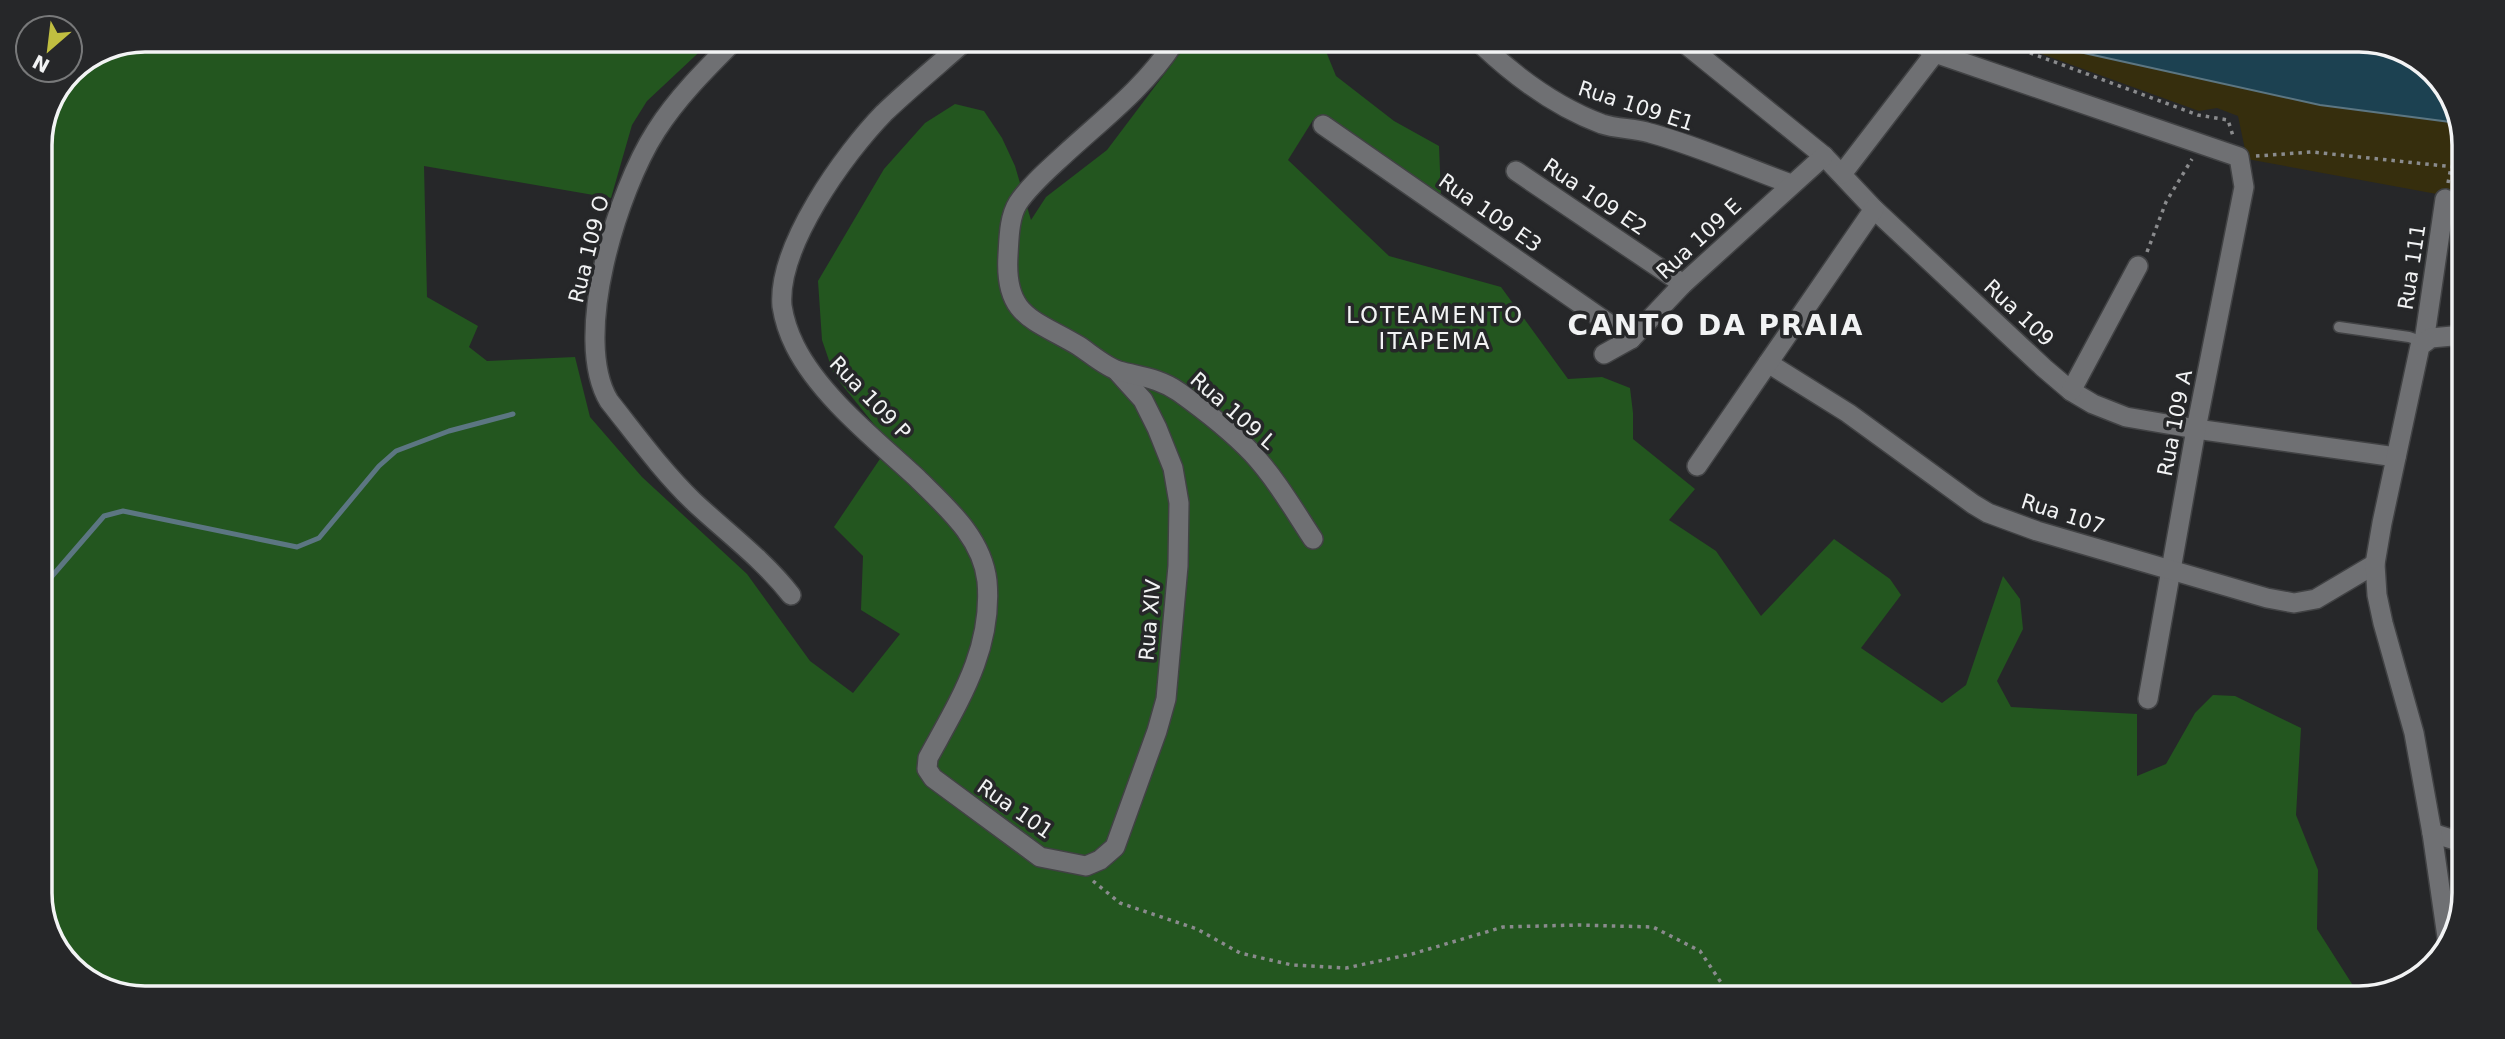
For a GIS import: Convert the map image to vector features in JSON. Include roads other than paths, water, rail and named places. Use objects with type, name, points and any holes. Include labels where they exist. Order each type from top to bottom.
[{"type":"street","name":"Rua 109 O","points":[[724,52],[676,104],[642,155],[630,180],[600,279],[596,317],[597,366],[602,390],[609,401],[662,467],[691,499],[775,574],[791,595]]},
{"type":"street","name":"Rua 109 P","points":[[927,769],[928,758],[978,662],[985,631],[987,581],[982,559],[970,535],[946,507],[821,384],[795,346],[782,306],[784,283],[799,237],[837,170],[883,114],[953,52]]},
{"type":"street","name":"Rua 109 L","points":[[1168,52],[1133,92],[1046,172],[1016,205],[1009,235],[1007,270],[1011,293],[1019,309],[1029,320],[1070,341],[1116,370],[1145,375],[1175,390],[1212,417],[1277,483],[1313,540]]},
{"type":"street","name":"Rua 109 E1","points":[[1489,52],[1508,70],[1546,98],[1567,109],[1605,125],[1649,132],[1791,184]]},
{"type":"street","name":"Rua 109","points":[[1695,52],[1825,156],[1874,209],[2071,391],[2093,404],[2126,417],[2396,457]]},
{"type":"street","points":[[1842,174],[1929,52]]},
{"type":"street","name":"Rua 109 A","points":[[1936,52],[2239,157],[2244,187],[2196,429],[2148,699]]},
{"type":"street","name":"Rua 109 E3","points":[[1323,125],[1631,339]]},
{"type":"street","name":"Rua 109 E","points":[[1604,354],[1631,339],[1683,284],[1825,156]]},
{"type":"street","name":"Rua 109 E2","points":[[1516,171],[1683,284]]},
{"type":"street","name":"Rua 111","points":[[2445,199],[2424,342],[2420,346],[2375,564],[2382,622],[2414,733],[2446,927]]},
{"type":"street","points":[[1697,466],[1874,209]]},
{"type":"street","points":[[2071,391],[2138,266]]},
{"type":"street","points":[[2424,342],[2431,338],[2452,336]]},
{"type":"street","name":"Rua 107","points":[[1768,363],[1848,413],[1988,513],[2037,531],[2267,598],[2294,603],[2316,599],[2375,564]]},
{"type":"street","name":"Rua XIV","points":[[1086,866],[1100,860],[1115,846],[1157,731],[1166,699],[1178,566],[1179,503],[1173,468],[1143,400],[1116,370]]},
{"type":"street","name":"Rua 101","points":[[927,769],[933,778],[1040,857],[1086,866]]},
{"type":"street","points":[[2432,833],[2452,839]]},
{"type":"lane","points":[[2339,327],[2409,337],[2424,342]]},
{"type":"water","points":[[2080,52],[2377,54],[2406,65],[2425,80],[2443,105],[2449,122],[2320,105]]},
{"type":"waterway","points":[[53,575],[104,516],[123,511],[297,547],[319,538],[379,466],[396,451],[449,431],[513,414]]},
{"type":"district","name":"CANTO DA PRAIA","points":[[1716,325]]},
{"type":"district","name":"LOTEAMENTO ITAPEMA","points":[[1435,328]]}]
